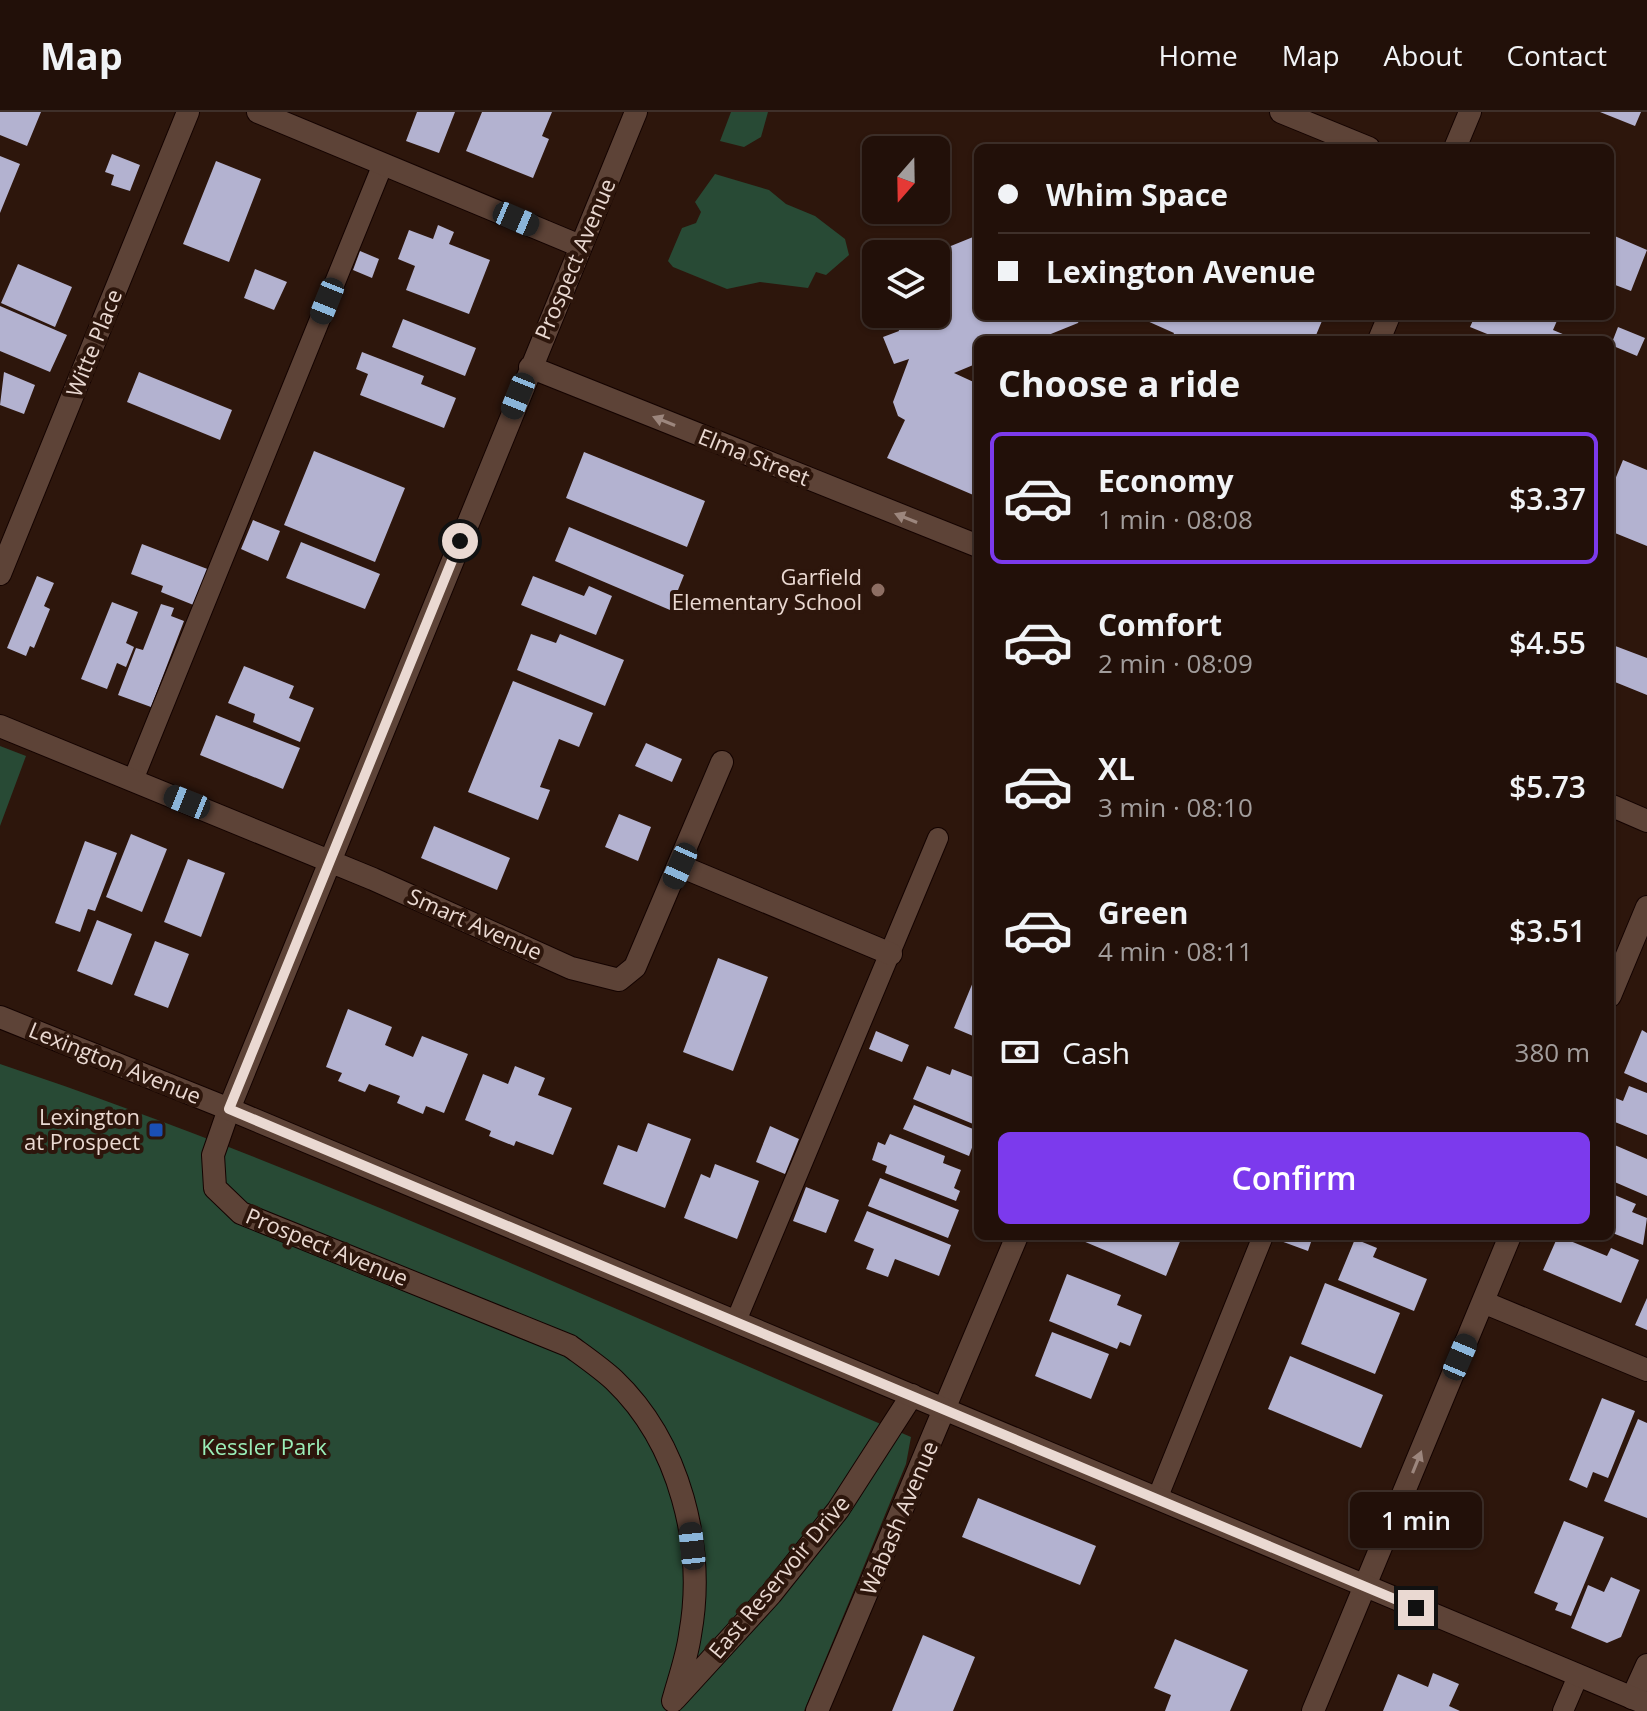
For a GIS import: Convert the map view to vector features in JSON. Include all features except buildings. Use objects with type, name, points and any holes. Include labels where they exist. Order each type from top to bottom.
[{"type":"street","name":"Witte Place","points":[[0,574],[188,112]]},
{"type":"street","points":[[258,112],[580,246]]},
{"type":"street","name":"Prospect Avenue","points":[[636,112],[229,1109],[213,1155],[215,1188],[241,1213],[570,1346],[615,1381],[648,1423],[672,1467],[685,1506],[694,1573],[691,1634],[668,1706]]},
{"type":"street","points":[[1281,112],[1359,144]]},
{"type":"street","points":[[1457,144],[1470,112]]},
{"type":"street","name":"Elma Street","points":[[530,367],[974,544]]},
{"type":"street","name":"Smart Avenue","points":[[0,726],[331,862],[571,968],[619,980],[635,967],[680,866]]},
{"type":"street","points":[[722,762],[680,866],[891,954]]},
{"type":"street","points":[[1614,807],[1647,821]]},
{"type":"street","points":[[1614,986],[1647,907]]},
{"type":"street","name":"Lexington Avenue","points":[[0,1017],[229,1109],[1640,1701]]},
{"type":"street","name":"Wabash Avenue","points":[[817,1711],[1015,1240]]},
{"type":"street","points":[[1313,1711],[1508,1240]]},
{"type":"street","points":[[1483,1302],[1647,1370]]},
{"type":"street","name":"East Reservoir Drive","points":[[668,1706],[771,1594],[838,1510],[912,1395]]},
{"type":"street","points":[[1640,1701],[1647,1665]]},
{"type":"lane","points":[[133,780],[383,164]]},
{"type":"lane","points":[[736,1321],[938,838]]},
{"type":"lane","points":[[1157,1499],[1261,1240]]},
{"type":"lane","points":[[1563,1711],[1578,1676]]},
{"type":"green space","points":[[731,112],[768,112],[761,137],[744,147],[720,141]]},
{"type":"green space","points":[[715,174],[769,190],[786,204],[815,216],[845,239],[849,255],[826,275],[816,272],[808,288],[760,282],[727,289],[673,267],[668,261],[682,228],[696,223],[701,212],[695,202]]},
{"type":"green space","points":[[0,746],[26,756],[0,826]]},
{"type":"green space","name":"Kessler Park","points":[[0,1064],[231,1148],[346,1194],[911,1437],[906,1464],[804,1711],[0,1711]]},
{"type":"place","name":"Garfield Elementary School","points":[[878,590]]},
{"type":"place","name":"Lexington at Prospect","points":[[156,1130]]},
{"type":"route","points":[[460,541],[229,1109],[1416,1608]]}]
